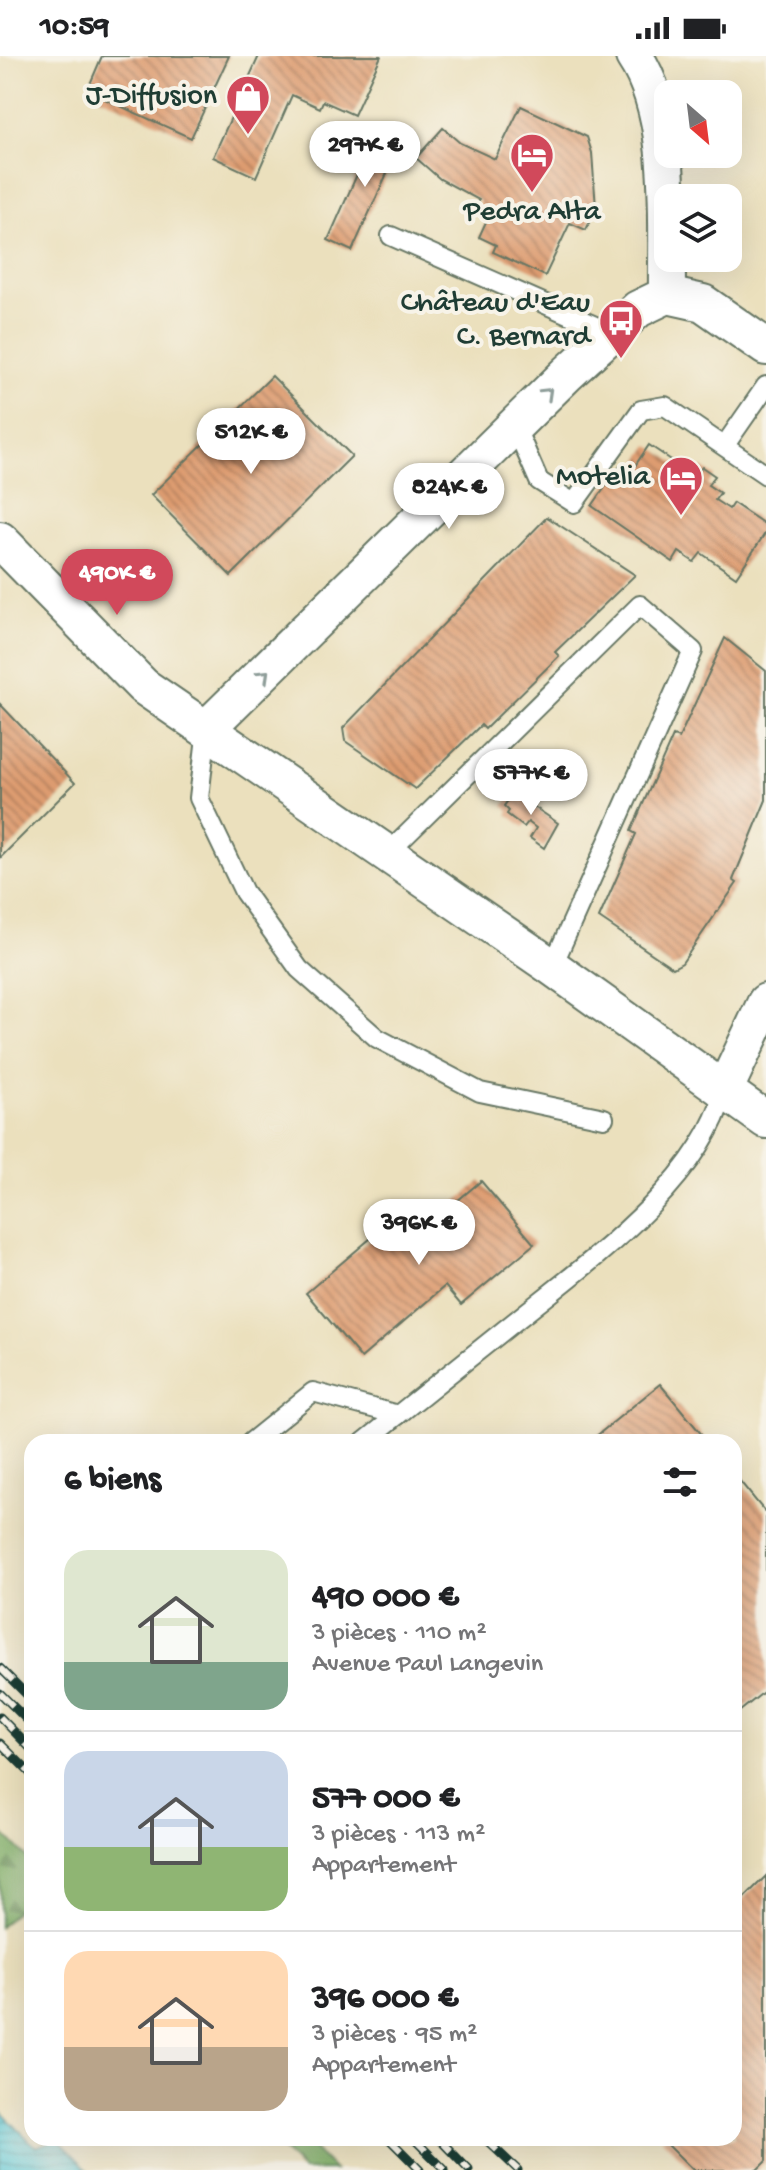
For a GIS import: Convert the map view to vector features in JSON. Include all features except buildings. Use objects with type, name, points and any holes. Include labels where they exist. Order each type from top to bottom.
[{"type":"street","points":[[634,56],[649,77],[659,115],[667,295]]},
{"type":"street","points":[[207,728],[514,424],[638,309],[667,295],[703,303],[766,347]]},
{"type":"street","points":[[0,540],[143,686],[552,967],[766,1120]]},
{"type":"street","points":[[724,1091],[766,1002]]},
{"type":"lane","points":[[391,236],[611,333]]},
{"type":"lane","points":[[725,445],[766,386]]},
{"type":"lane","points":[[514,424],[539,481],[574,503],[641,410],[665,406],[766,475]]},
{"type":"lane","points":[[388,853],[640,605],[693,651],[552,967]]},
{"type":"lane","points":[[207,728],[199,798],[244,892],[299,969],[377,1038],[480,1092],[604,1118]]},
{"type":"lane","points":[[374,1434],[616,1240],[696,1154],[720,1109],[724,1091]]},
{"type":"lane","points":[[261,1434],[313,1392],[398,1415]]},
{"type":"green space","points":[[0,1830],[24,1855],[24,1902],[0,1927]]},
{"type":"green space","points":[[279,2146],[311,2146],[334,2170],[302,2170]]},
{"type":"water","points":[[0,2111],[24,2135],[24,2146],[65,2146],[88,2170],[0,2170]]},
{"type":"railway","points":[[0,1668],[24,1692]]},
{"type":"railway","points":[[0,1693],[24,1717]]},
{"type":"railway","points":[[0,1717],[24,1742]]},
{"type":"railway","points":[[0,1743],[24,1767]]},
{"type":"railway","points":[[396,2146],[420,2170]]},
{"type":"railway","points":[[421,2146],[445,2170]]},
{"type":"railway","points":[[446,2146],[469,2170]]},
{"type":"railway","points":[[492,2146],[518,2170]]},
{"type":"place","name":"J-Diffusion","points":[[248,136]]},
{"type":"place","name":"Pedra Alta","points":[[532,194]]},
{"type":"place","name":"Château d'Eau C. Bernard","points":[[621,360]]},
{"type":"place","name":"Motelia","points":[[681,517]]}]
